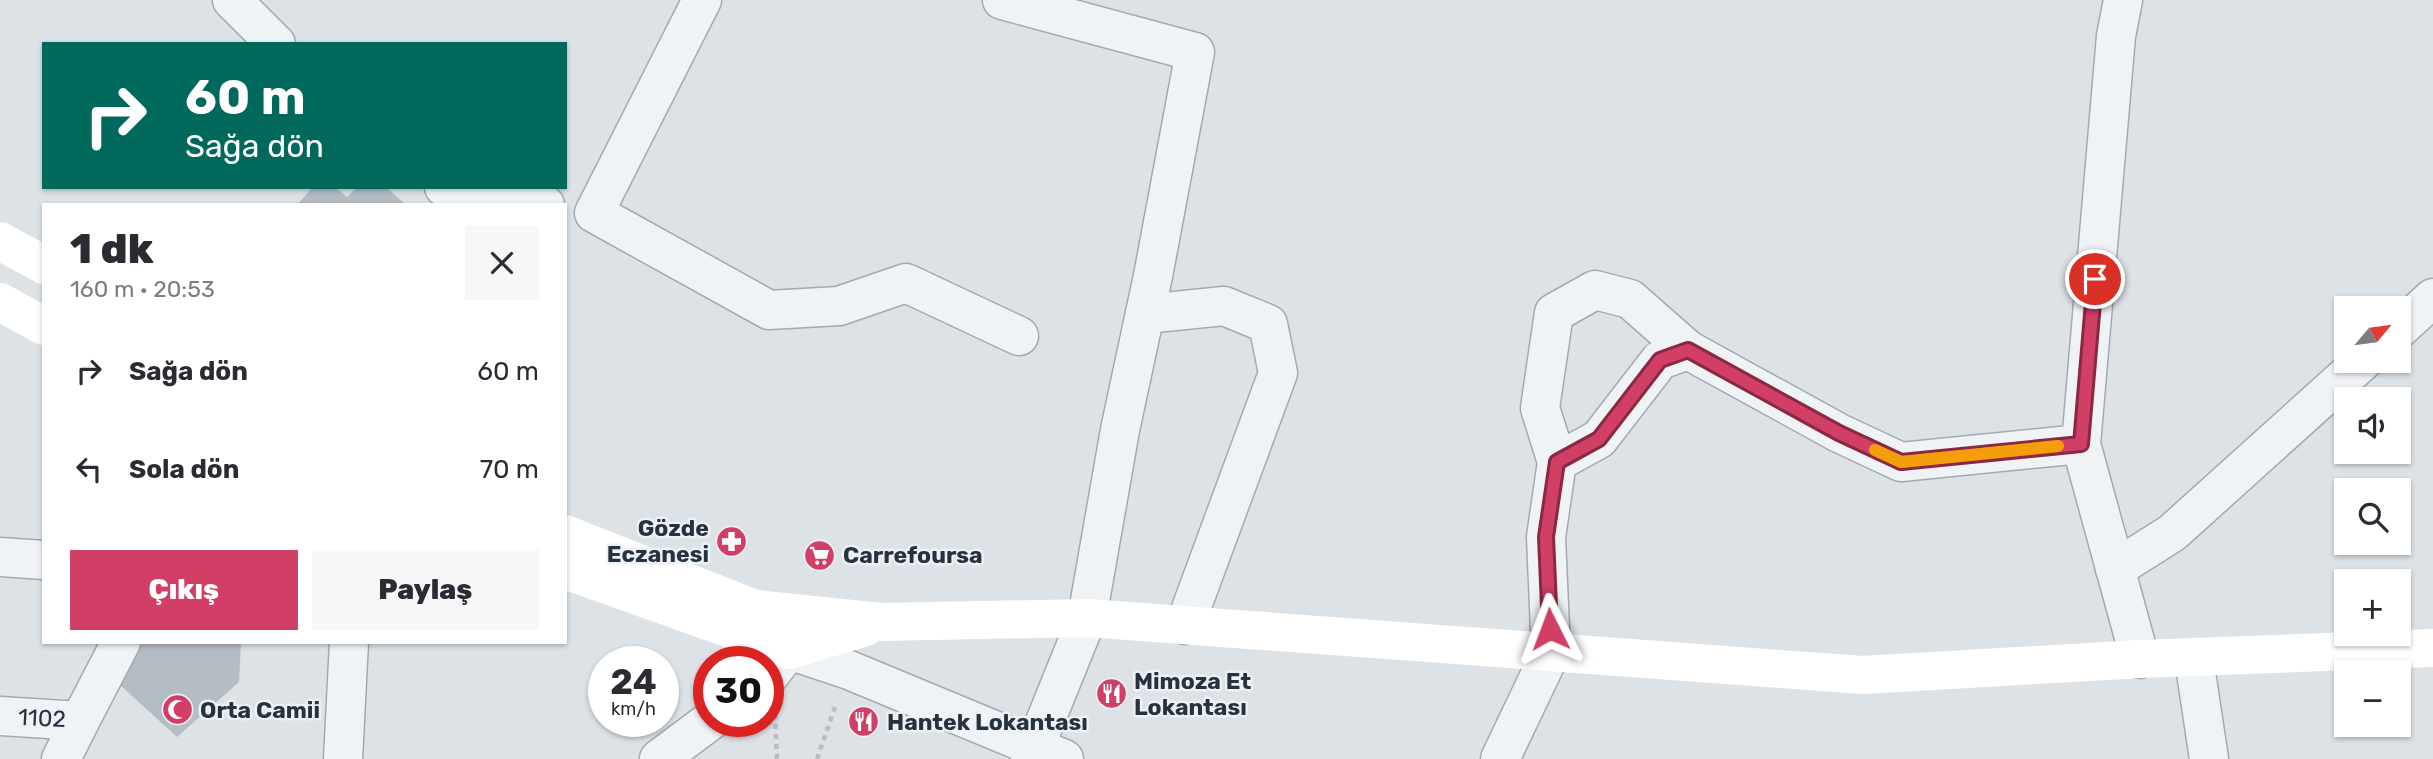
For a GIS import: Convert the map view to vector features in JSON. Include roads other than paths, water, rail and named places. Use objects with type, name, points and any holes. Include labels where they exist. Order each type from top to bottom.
[{"type":"main road","points":[[0,241],[42,264]]},
{"type":"main road","points":[[0,302],[42,325]]},
{"type":"main road","points":[[567,535],[755,609],[881,622],[1087,618],[1862,675],[2140,659],[2433,648]]},
{"type":"main road","points":[[567,571],[740,646]]},
{"type":"main road","points":[[755,609],[771,646]]},
{"type":"main road","points":[[784,661],[881,622]]},
{"type":"street","points":[[232,0],[274,42]]},
{"type":"street","points":[[702,0],[580,211],[769,310],[839,306],[906,284],[1019,337]]},
{"type":"street","points":[[784,664],[849,670],[1043,755],[1087,618],[1119,430],[1145,314],[1195,52],[1002,0]]},
{"type":"street","points":[[2123,0],[2116,36],[2081,444],[2140,659]]},
{"type":"street","points":[[455,189],[534,203]]},
{"type":"street","points":[[1500,759],[1551,652],[1546,537],[1557,462],[1540,408],[1554,313],[1595,289],[1630,299],[1688,350],[1839,433],[1901,462],[2081,444]]},
{"type":"street","points":[[2412,317],[2433,298]]},
{"type":"street","points":[[1145,314],[1224,306],[1268,324],[1278,373],[1185,625]]},
{"type":"street","points":[[1557,462],[1599,439],[1660,360],[1688,350]]},
{"type":"street","points":[[2115,569],[2172,533],[2350,373]]},
{"type":"street","points":[[0,557],[42,560]]},
{"type":"street","name":"1102","points":[[0,716],[80,721],[120,644]]},
{"type":"street","points":[[342,759],[349,644]]},
{"type":"street","points":[[2194,659],[2209,759]]},
{"type":"street","points":[[61,759],[80,721]]},
{"type":"street","points":[[659,759],[693,734]]},
{"type":"place","name":"Gözde Eczanesi","points":[[732,541]]},
{"type":"place","name":"Carrefoursa","points":[[820,555]]},
{"type":"place","name":"Mimoza Et Lokantası","points":[[1111,694]]},
{"type":"place","name":"Orta Camii","points":[[177,710]]},
{"type":"place","name":"Hantek Lokantası","points":[[864,722]]}]
